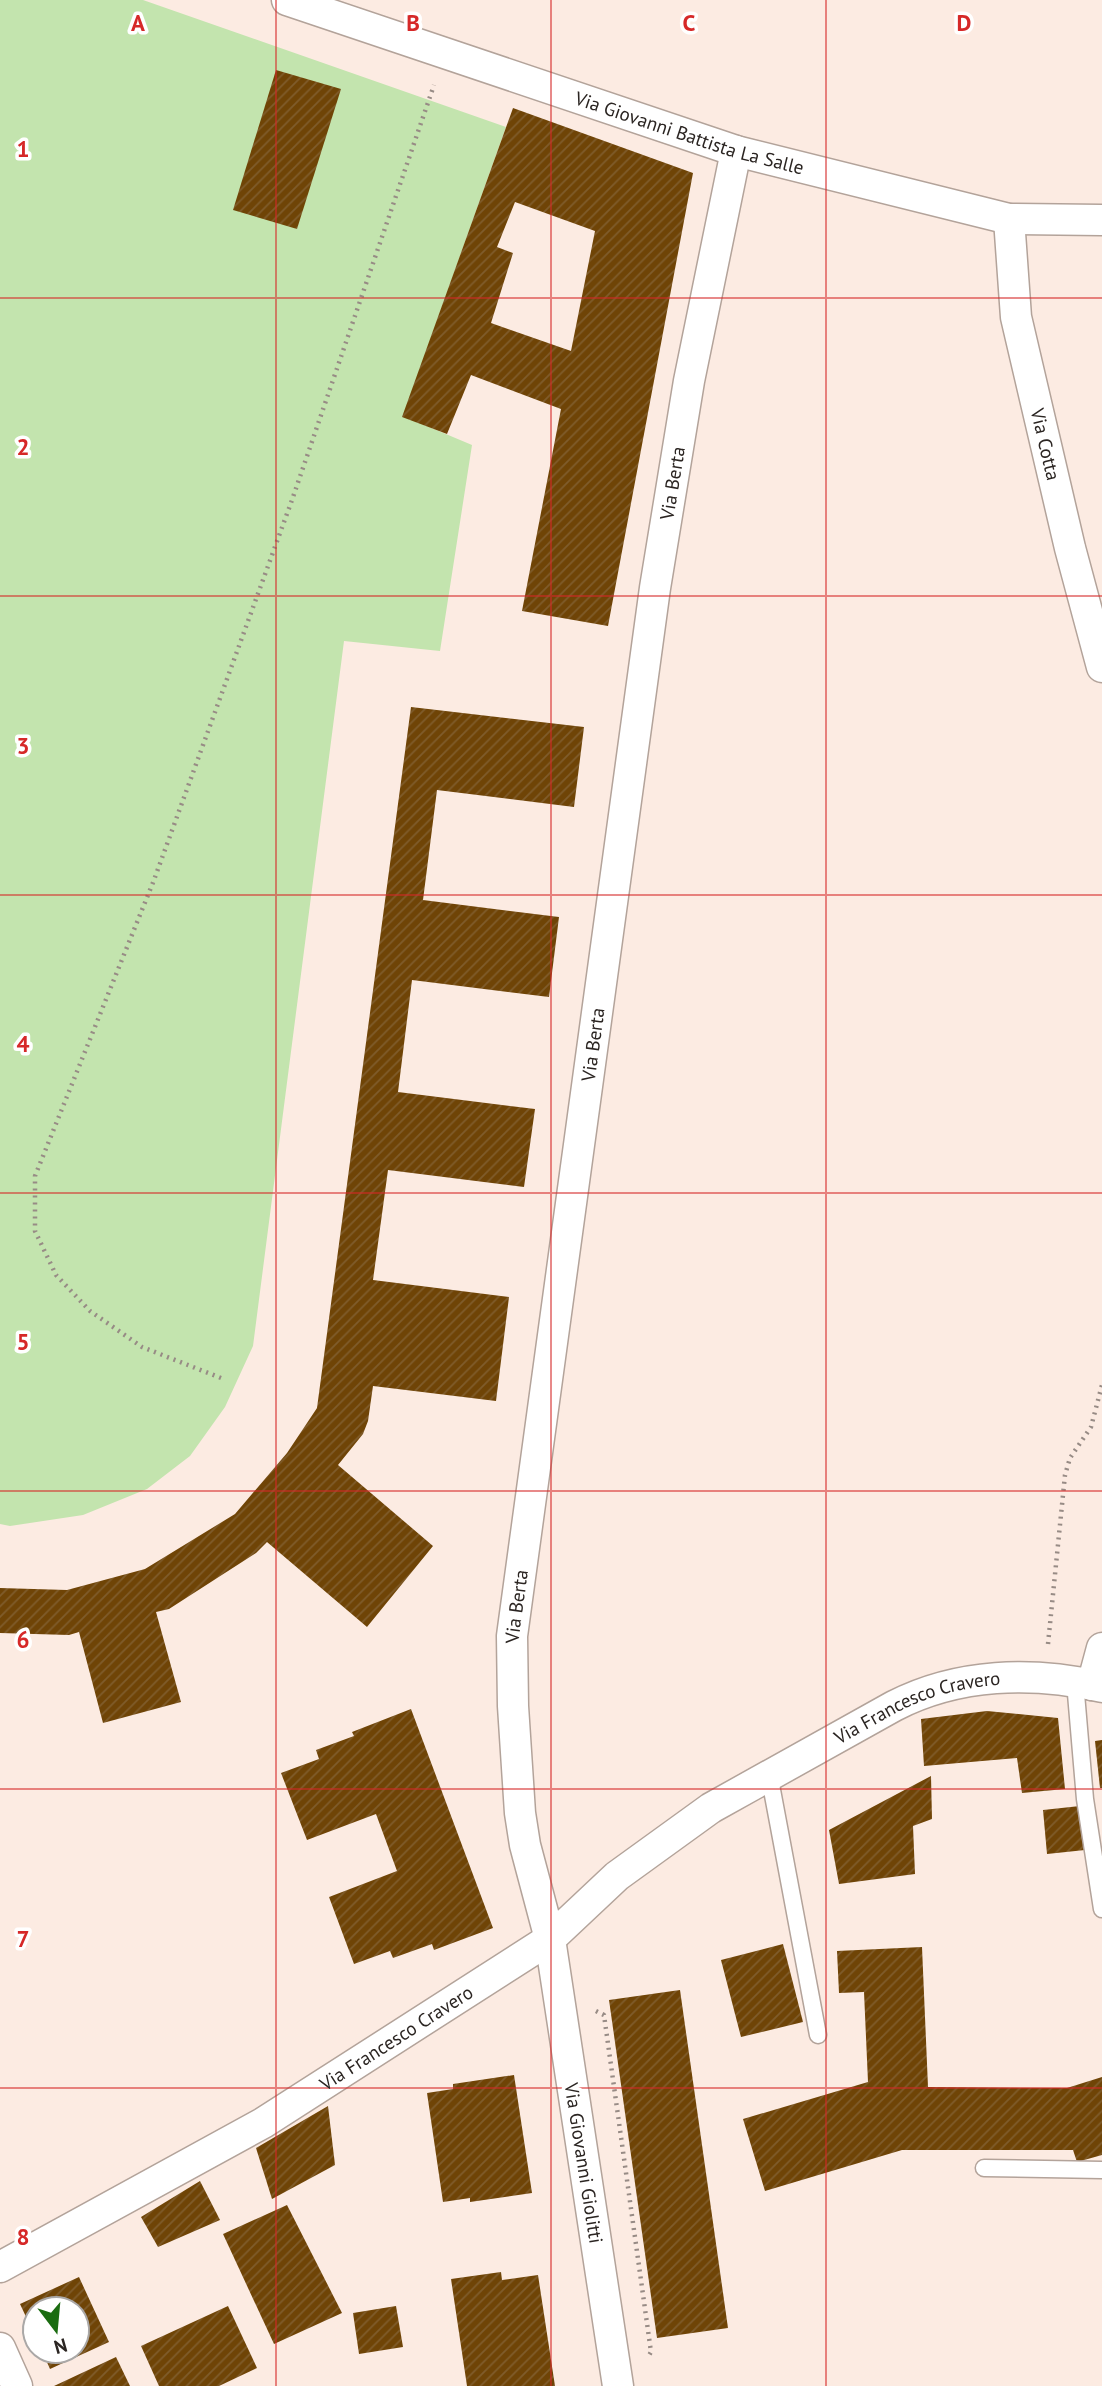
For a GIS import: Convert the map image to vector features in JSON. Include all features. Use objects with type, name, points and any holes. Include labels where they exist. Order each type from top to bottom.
[{"type":"street","name":"Via Giovanni Battista La Salle","points":[[287,0],[736,151],[1009,219],[1102,220]]},
{"type":"street","name":"Via Berta","points":[[550,1939],[525,1845],[520,1813],[513,1706],[512,1636],[655,588],[690,381],[736,151]]},
{"type":"street","name":"Via Cotta","points":[[1009,219],[1016,317],[1066,534],[1102,667]]},
{"type":"street","points":[[1090,1685],[1102,1648]]},
{"type":"street","name":"Via Francesco Cravero","points":[[0,2267],[264,2123],[550,1939],[617,1877],[662,1842],[769,1774],[919,1693],[963,1680],[1090,1685]]},
{"type":"street","name":"Via Giovanni Giolitti","points":[[550,1939],[618,2386]]},
{"type":"street","points":[[0,2348],[17,2386]]},
{"type":"lane","points":[[1090,1685],[1085,1799],[1102,1909]]},
{"type":"lane","points":[[769,1774],[818,2035]]},
{"type":"lane","points":[[984,2168],[1102,2170]]},
{"type":"path","points":[[221,1378],[142,1347],[90,1311],[56,1275],[35,1231],[35,1176],[154,880],[292,500],[445,54]]},
{"type":"path","points":[[1048,1644],[1065,1475],[1070,1458],[1091,1427],[1102,1385]]},
{"type":"green space","points":[[0,0],[143,0],[506,127],[403,416],[472,445],[440,651],[344,641],[253,1346],[225,1407],[190,1456],[147,1489],[83,1515],[10,1526],[0,1524]]},
{"type":"building","points":[[276,70],[341,89],[297,229],[233,210]]},
{"type":"building","points":[[513,108],[693,173],[608,626],[522,611],[561,409],[471,375],[447,434],[402,417]],"holes":[[[515,202],[595,231],[571,351],[491,323],[513,253],[497,247]]]},
{"type":"building","points":[[411,707],[584,727],[574,807],[437,790],[423,900],[559,917],[549,997],[412,980],[398,1092],[535,1109],[524,1187],[388,1170],[373,1280],[509,1297],[496,1401],[373,1386],[368,1421],[363,1434],[338,1465],[433,1546],[367,1627],[267,1542],[256,1553],[169,1609],[156,1612],[181,1702],[103,1723],[79,1632],[69,1635],[0,1633],[0,1588],[67,1590],[145,1569],[235,1514],[287,1453],[317,1408]]},
{"type":"building","points":[[411,1709],[493,1928],[434,1950],[432,1944],[393,1958],[390,1951],[354,1964],[329,1897],[397,1871],[376,1814],[307,1840],[281,1773],[319,1759],[316,1750],[354,1736],[352,1732]]},
{"type":"building","points":[[987,1711],[1058,1718],[1065,1789],[1022,1793],[1017,1758],[924,1766],[921,1719]]},
{"type":"building","points":[[1102,1740],[1102,1788],[1100,1788],[1095,1741]]},
{"type":"building","points":[[931,1776],[932,1819],[913,1826],[915,1874],[839,1884],[829,1830]]},
{"type":"building","points":[[1080,1806],[1085,1850],[1047,1854],[1043,1810]]},
{"type":"building","points":[[783,1944],[803,2022],[741,2037],[721,1960]]},
{"type":"building","points":[[922,1947],[928,2087],[1067,2088],[1102,2077],[1102,2155],[1077,2162],[1073,2150],[902,2150],[765,2191],[743,2119],[868,2082],[864,1992],[839,1993],[837,1951]]},
{"type":"building","points":[[680,1990],[728,2328],[657,2338],[609,2000]]},
{"type":"building","points":[[514,2075],[532,2193],[470,2202],[470,2198],[443,2202],[427,2093],[453,2089],[453,2084]]},
{"type":"building","points":[[328,2106],[335,2165],[272,2199],[256,2148]]},
{"type":"building","points":[[200,2181],[220,2220],[158,2247],[141,2217]]},
{"type":"building","points":[[287,2205],[342,2313],[274,2344],[223,2234]]},
{"type":"building","points":[[501,2272],[502,2280],[538,2275],[555,2386],[467,2386],[451,2279]]},
{"type":"building","points":[[79,2277],[87,2295],[40,2295]]},
{"type":"building","points":[[91,2303],[109,2342],[91,2350]]},
{"type":"building","points":[[228,2306],[257,2368],[219,2386],[159,2386],[141,2346]]},
{"type":"building","points":[[396,2306],[403,2347],[359,2354],[353,2313]]},
{"type":"building","points":[[116,2357],[130,2386],[54,2386]]}]
